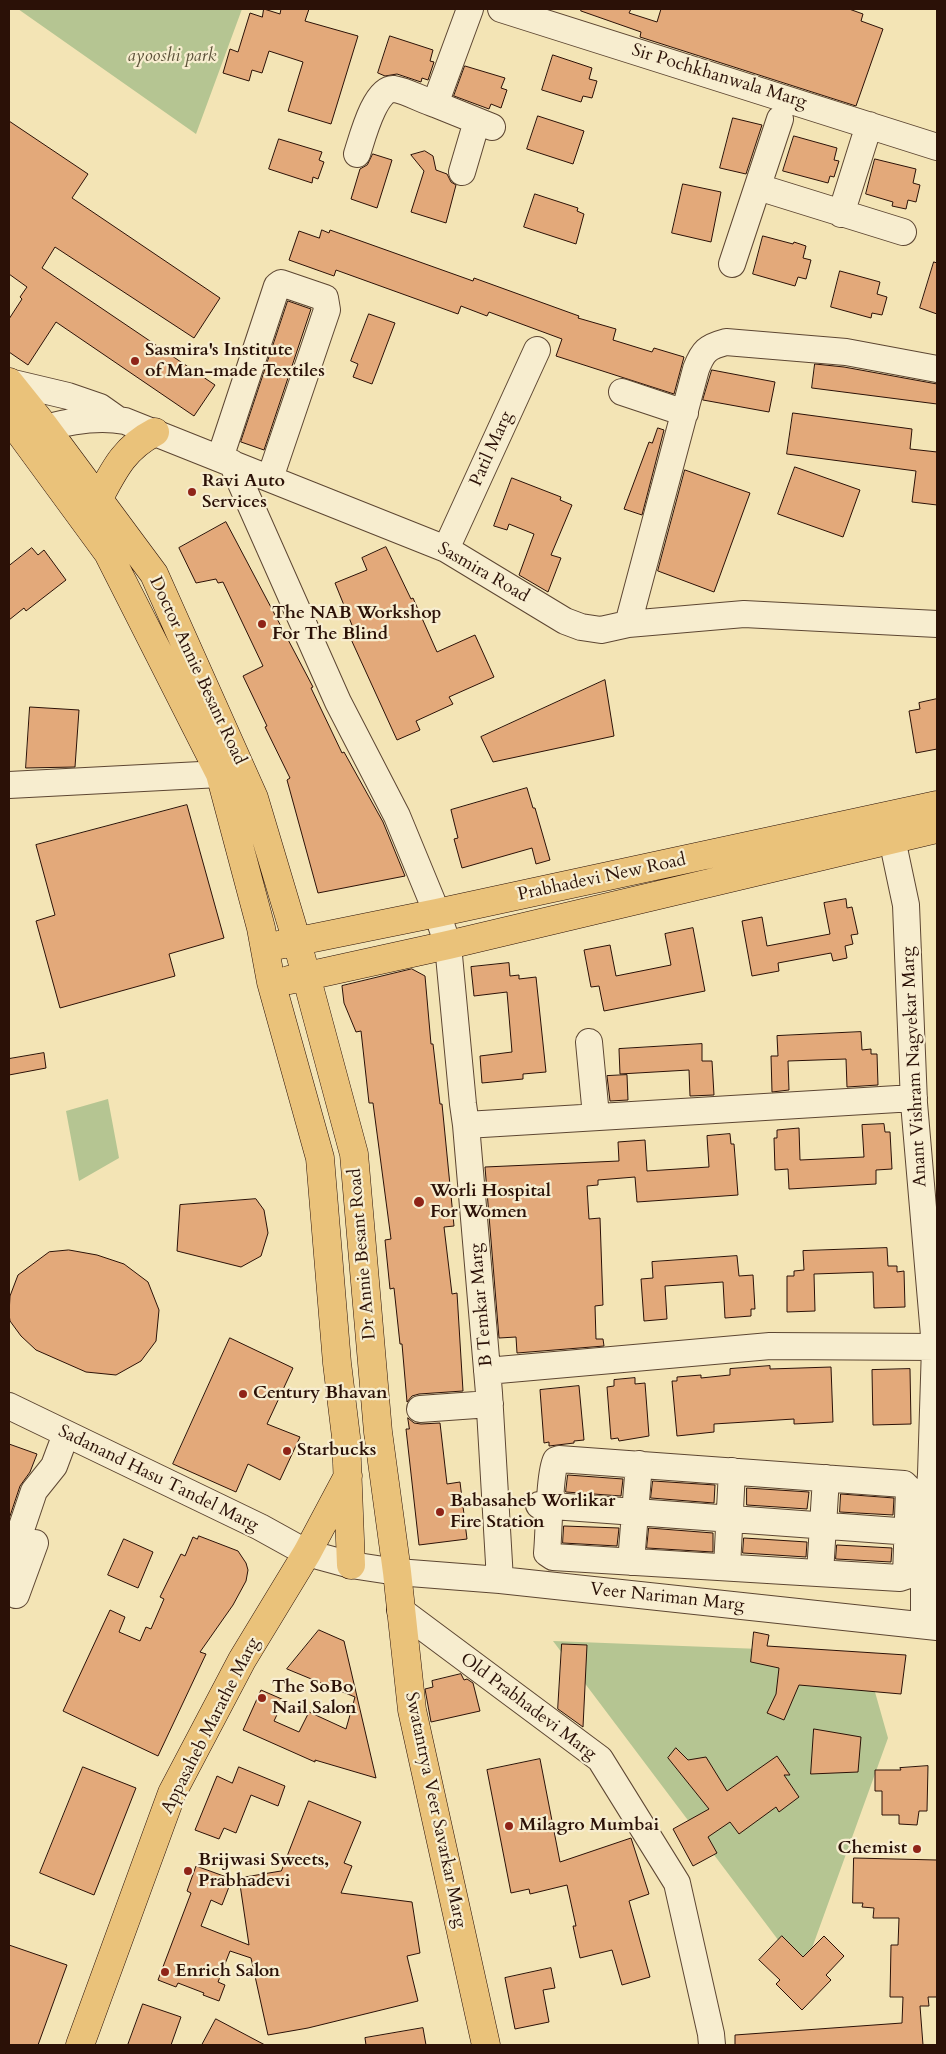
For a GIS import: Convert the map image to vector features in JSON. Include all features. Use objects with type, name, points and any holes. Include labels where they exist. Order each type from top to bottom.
[{"type":"main road","points":[[9,382],[25,427]]},
{"type":"main road","name":"Doctor Annie Besant Road","points":[[25,427],[98,500],[154,574],[254,798],[297,942]]},
{"type":"main road","name":"Doctor Annie Besant Road","points":[[25,427],[108,553],[220,774],[266,947]]},
{"type":"main road","points":[[98,500],[124,454],[140,440],[155,432]]},
{"type":"main road","name":"Prabhadevi New Road","points":[[266,947],[437,913],[937,805]]},
{"type":"main road","name":"Prabhadevi New Road","points":[[271,982],[306,977],[448,945],[937,829]]},
{"type":"main road","name":"Dr Annie Besant Road","points":[[297,942],[354,1154],[378,1432],[397,1572]]},
{"type":"main road","name":"Dr Annie Besant Road","points":[[266,947],[271,982],[320,1158],[335,1343],[346,1437],[351,1565]]},
{"type":"main road","name":"Appasaheb Marathe Marg","points":[[80,2045],[172,1793],[242,1660],[307,1553],[348,1476]]},
{"type":"main road","name":"Swatantrya Veer Savarkar Marg","points":[[397,1572],[412,1710],[486,2045]]},
{"type":"street","points":[[434,104],[470,9]]},
{"type":"street","name":"Sir Pochkhanwala Marg","points":[[501,9],[937,147]]},
{"type":"street","points":[[357,154],[377,99],[386,91],[393,89],[484,124],[462,172]]},
{"type":"street","points":[[732,264],[780,119]]},
{"type":"street","points":[[841,214],[869,125]]},
{"type":"street","points":[[758,187],[903,232]]},
{"type":"street","points":[[226,461],[277,286],[282,283],[288,284],[325,298],[327,310],[270,478]]},
{"type":"street","points":[[628,624],[696,369],[702,354],[712,346],[726,342],[846,352],[937,369]]},
{"type":"street","name":"Patil Marg","points":[[446,549],[537,350]]},
{"type":"street","points":[[9,382],[76,398],[100,407],[117,420]]},
{"type":"street","points":[[622,392],[685,413]]},
{"type":"street","name":"Sasmira Road","points":[[25,427],[98,419],[117,420],[155,432],[446,549],[564,621],[581,628],[601,630],[628,624],[744,614],[937,624]]},
{"type":"street","name":"B Temkar Marg","points":[[226,461],[338,702],[397,816],[437,913],[448,945],[466,1125],[490,1404],[500,1580]]},
{"type":"street","points":[[9,785],[220,774]]},
{"type":"street","name":"Anant Vishram Nagvekar Marg","points":[[892,839],[906,905],[914,1098],[936,1347],[934,1474],[917,1533],[930,1626]]},
{"type":"street","points":[[589,1042],[596,1116]]},
{"type":"street","points":[[466,1125],[914,1098]]},
{"type":"street","points":[[487,1371],[770,1346],[936,1347]]},
{"type":"street","points":[[420,1409],[490,1404]]},
{"type":"street","name":"Sadanand Hasu Tandel Marg","points":[[9,1406],[260,1527],[307,1553],[351,1565]]},
{"type":"street","points":[[9,1564],[34,1491],[54,1466],[66,1434]]},
{"type":"street","points":[[556,1460],[639,1464],[908,1485],[917,1533],[906,1572],[903,1578],[549,1556],[547,1553],[545,1505],[556,1460]]},
{"type":"street","points":[[631,1562],[639,1464]]},
{"type":"street","points":[[16,1595],[54,1488],[54,1466]]},
{"type":"street","points":[[727,1568],[732,1471]]},
{"type":"street","points":[[820,1573],[826,1478]]},
{"type":"street","points":[[545,1505],[917,1533]]},
{"type":"street","name":"Veer Nariman Marg","points":[[351,1565],[397,1572],[500,1580],[930,1626]]},
{"type":"street","name":"Old Prabhadevi Marg","points":[[400,1610],[600,1759],[677,1884],[712,2034],[712,2045]]},
{"type":"green space","name":"ayooshi park","points":[[18,9],[242,9],[196,134]]},
{"type":"green space","points":[[108,1099],[119,1158],[79,1181],[66,1111]]},
{"type":"green space","points":[[553,1641],[864,1653],[888,1738],[803,1973]]},
{"type":"building","points":[[264,9],[280,14],[281,9],[309,9],[305,21],[358,36],[331,124],[288,111],[303,62],[269,51],[262,73],[252,70],[249,81],[223,73],[230,49],[238,52],[250,13],[262,17]]},
{"type":"building","points":[[582,9],[631,9],[629,13],[657,22],[661,9],[849,9],[863,14],[861,21],[883,29],[856,106],[640,37],[641,32],[581,11]]},
{"type":"building","points":[[390,36],[433,50],[430,61],[434,62],[428,80],[422,78],[421,82],[397,74],[385,76],[378,73]]},
{"type":"building","points":[[553,55],[592,68],[589,79],[597,81],[592,98],[583,96],[581,102],[542,90]]},
{"type":"building","points":[[465,66],[505,78],[501,88],[507,90],[501,108],[491,104],[489,109],[454,96]]},
{"type":"building","points":[[538,116],[584,131],[573,164],[527,149]]},
{"type":"building","points":[[733,118],[762,125],[746,174],[720,168]]},
{"type":"building","points":[[9,121],[88,174],[72,198],[220,298],[194,338],[55,247],[42,268],[215,385],[194,416],[56,322],[28,365],[9,352],[9,319],[22,299],[20,297],[27,287],[9,274]]},
{"type":"building","points":[[794,136],[837,148],[834,160],[839,161],[834,177],[830,176],[828,183],[783,171]]},
{"type":"building","points":[[279,139],[322,152],[319,160],[324,162],[318,179],[313,177],[312,183],[269,169]]},
{"type":"building","points":[[425,151],[433,156],[436,170],[447,174],[451,182],[456,185],[446,223],[411,212],[424,171],[411,155]]},
{"type":"building","points":[[373,154],[392,160],[377,208],[351,199],[360,169],[367,165]]},
{"type":"building","points":[[875,159],[916,169],[913,183],[920,185],[916,202],[908,200],[906,209],[892,206],[893,202],[866,194]]},
{"type":"building","points":[[683,184],[721,192],[711,242],[672,233]]},
{"type":"building","points":[[535,194],[578,208],[577,211],[584,214],[576,244],[524,227]]},
{"type":"building","points":[[322,230],[329,233],[330,230],[473,281],[474,278],[579,316],[578,318],[616,329],[613,340],[652,352],[654,348],[684,357],[674,394],[556,356],[562,339],[489,312],[487,316],[461,306],[458,314],[336,270],[334,276],[289,260],[299,231],[319,238]]},
{"type":"building","points":[[763,236],[806,246],[803,258],[811,260],[806,279],[798,277],[795,286],[753,274]]},
{"type":"building","points":[[934,262],[937,263],[937,314],[920,308]]},
{"type":"building","points":[[840,271],[880,282],[877,294],[887,297],[882,315],[872,313],[871,318],[831,307]]},
{"type":"building","points":[[288,301],[311,309],[264,450],[241,442]]},
{"type":"building","points":[[369,314],[395,323],[372,384],[353,377],[358,364],[351,361]]},
{"type":"building","points":[[815,364],[844,367],[937,384],[937,404],[812,388]]},
{"type":"building","points":[[712,370],[775,382],[769,412],[703,400]]},
{"type":"building","points":[[793,413],[912,429],[910,449],[937,452],[937,505],[912,502],[916,471],[787,454]]},
{"type":"building","points":[[658,428],[664,430],[642,515],[624,509],[649,442],[652,443]]},
{"type":"building","points":[[795,467],[860,490],[843,537],[778,514]]},
{"type":"building","points":[[685,470],[750,493],[714,592],[658,571]]},
{"type":"building","points":[[512,478],[561,497],[560,500],[572,505],[551,555],[561,558],[548,592],[519,575],[534,534],[509,524],[507,530],[494,526]]},
{"type":"building","points":[[226,522],[313,687],[311,688],[342,753],[344,752],[383,822],[405,876],[318,893],[287,780],[290,778],[243,676],[263,666],[223,582],[218,583],[216,579],[196,583],[179,548]]},
{"type":"building","points":[[386,547],[411,599],[413,598],[437,652],[475,635],[494,677],[449,697],[453,704],[416,721],[420,730],[397,740],[350,637],[356,635],[335,583],[367,570],[362,558]]},
{"type":"building","points":[[32,548],[38,555],[44,550],[66,580],[26,611],[24,608],[9,620],[9,566]]},
{"type":"building","points":[[605,680],[614,736],[493,762],[481,737]]},
{"type":"building","points":[[937,699],[937,749],[916,753],[909,711],[920,709],[919,703]]},
{"type":"building","points":[[30,707],[79,710],[75,767],[26,768]]},
{"type":"building","points":[[527,788],[533,808],[535,808],[550,860],[536,864],[532,848],[462,868],[454,839],[458,838],[451,810]]},
{"type":"building","points":[[187,805],[224,938],[169,954],[175,976],[60,1008],[36,921],[55,915],[36,845]]},
{"type":"building","points":[[846,899],[847,908],[852,907],[858,934],[851,935],[853,944],[845,946],[847,958],[833,961],[831,953],[778,963],[779,971],[752,976],[742,921],[762,917],[767,946],[830,934],[824,903]]},
{"type":"building","points":[[693,928],[705,991],[604,1011],[599,986],[591,987],[584,950],[610,945],[616,976],[671,965],[665,934]]},
{"type":"building","points":[[509,963],[510,976],[519,975],[519,979],[536,977],[546,1072],[523,1074],[523,1079],[482,1083],[480,1056],[512,1052],[507,992],[474,996],[471,967]]},
{"type":"building","points":[[412,969],[425,976],[431,1044],[433,1044],[440,1104],[442,1104],[454,1226],[444,1227],[452,1294],[457,1293],[463,1391],[419,1394],[412,1396],[407,1402],[402,1344],[400,1344],[394,1288],[390,1289],[385,1240],[391,1239],[373,1103],[369,1103],[361,1031],[356,1032],[344,1003],[342,986]]},
{"type":"building","points":[[861,1032],[862,1050],[871,1049],[871,1054],[877,1054],[878,1085],[847,1087],[846,1059],[788,1061],[789,1090],[772,1092],[771,1056],[778,1056],[777,1036]]},
{"type":"building","points":[[702,1044],[702,1061],[712,1061],[714,1095],[690,1096],[689,1070],[620,1074],[619,1049]]},
{"type":"building","points":[[44,1053],[46,1068],[9,1075],[9,1059]]},
{"type":"building","points":[[627,1075],[628,1100],[610,1101],[607,1076]]},
{"type":"building","points":[[884,1124],[885,1132],[890,1132],[892,1169],[876,1170],[876,1184],[789,1189],[788,1169],[775,1170],[774,1138],[777,1138],[777,1130],[799,1128],[800,1160],[864,1157],[862,1125]]},
{"type":"building","points":[[730,1134],[731,1144],[734,1144],[738,1195],[637,1202],[635,1177],[598,1180],[598,1185],[587,1186],[589,1219],[600,1218],[603,1305],[595,1306],[596,1339],[603,1339],[604,1346],[517,1353],[516,1337],[499,1338],[485,1167],[619,1161],[618,1142],[645,1140],[647,1171],[709,1167],[707,1136]]},
{"type":"building","points":[[256,1199],[264,1210],[268,1233],[261,1256],[241,1267],[177,1251],[180,1205]]},
{"type":"building","points":[[887,1248],[888,1266],[897,1266],[897,1272],[904,1271],[905,1307],[874,1308],[873,1272],[814,1274],[815,1311],[787,1312],[787,1276],[794,1276],[794,1271],[804,1270],[803,1251]]},
{"type":"building","points":[[69,1250],[97,1255],[124,1264],[148,1282],[159,1310],[156,1341],[141,1361],[116,1375],[86,1372],[36,1350],[21,1336],[10,1321],[10,1296],[18,1275],[49,1252]]},
{"type":"building","points":[[737,1256],[739,1276],[753,1275],[755,1309],[751,1309],[751,1316],[725,1318],[723,1282],[665,1286],[667,1319],[644,1321],[641,1279],[653,1278],[652,1262]]},
{"type":"building","name":"Century Bhavan","points":[[230,1338],[293,1368],[267,1424],[300,1437],[280,1480],[248,1464],[236,1492],[173,1464]]},
{"type":"building","points":[[770,1366],[770,1369],[831,1367],[833,1422],[794,1424],[794,1419],[714,1424],[714,1432],[677,1436],[672,1381],[677,1381],[677,1377],[701,1375],[701,1378],[730,1375],[730,1369]]},
{"type":"building","points":[[910,1369],[911,1424],[873,1425],[872,1370]]},
{"type":"building","points":[[635,1378],[635,1384],[645,1383],[649,1436],[619,1441],[618,1438],[611,1439],[607,1387],[614,1386],[614,1380]]},
{"type":"building","points":[[579,1386],[584,1440],[549,1446],[549,1442],[544,1443],[540,1390]]},
{"type":"building","name":"Babasaheb Worlikar Fire Station","points":[[408,1418],[414,1423],[440,1423],[447,1484],[460,1482],[467,1539],[419,1545],[406,1429],[409,1429]]},
{"type":"building","points":[[9,1444],[37,1454],[30,1472],[20,1486],[9,1519]]},
{"type":"building","points":[[568,1475],[623,1479],[621,1496],[566,1492]]},
{"type":"building","points":[[653,1481],[715,1485],[714,1503],[651,1498]]},
{"type":"building","points":[[747,1488],[809,1492],[807,1509],[747,1505]]},
{"type":"building","points":[[841,1494],[894,1498],[893,1515],[840,1512]]},
{"type":"building","points":[[564,1526],[619,1528],[617,1546],[563,1543]]},
{"type":"building","points":[[649,1528],[713,1533],[713,1552],[647,1548]]},
{"type":"building","points":[[199,1536],[238,1551],[248,1570],[246,1581],[233,1605],[200,1652],[206,1654],[158,1756],[63,1711],[110,1610],[125,1617],[119,1632],[140,1641],[146,1627],[151,1629],[164,1599],[160,1597],[181,1554],[185,1556],[193,1537],[197,1539]]},
{"type":"building","points":[[744,1538],[807,1542],[806,1557],[743,1553]]},
{"type":"building","points":[[124,1539],[153,1552],[138,1588],[108,1575]]},
{"type":"building","points":[[837,1545],[892,1548],[891,1562],[836,1559]]},
{"type":"building","points":[[319,1630],[344,1641],[376,1778],[315,1760],[315,1762],[243,1730],[261,1690],[284,1700],[274,1721],[299,1732],[309,1712],[346,1729],[355,1697],[287,1669]]},
{"type":"building","points":[[754,1632],[769,1635],[767,1646],[906,1655],[901,1694],[799,1685],[784,1720],[767,1713],[776,1694],[779,1668],[751,1662]]},
{"type":"building","points":[[562,1644],[587,1645],[583,1727],[558,1709]]},
{"type":"building","points":[[461,1674],[464,1680],[467,1679],[473,1683],[480,1711],[431,1722],[425,1689],[433,1687],[432,1681]]},
{"type":"building","points":[[814,1729],[861,1737],[858,1772],[811,1774]]},
{"type":"building","points":[[676,1748],[688,1760],[706,1757],[727,1791],[777,1756],[790,1775],[784,1775],[799,1797],[779,1812],[776,1807],[739,1834],[730,1822],[708,1837],[717,1853],[693,1866],[673,1829],[709,1809],[668,1758]]},
{"type":"building","points":[[540,1759],[560,1862],[631,1838],[649,1894],[629,1901],[650,1977],[622,1985],[612,1950],[580,1958],[573,1926],[576,1926],[567,1885],[530,1894],[529,1889],[511,1893],[487,1770]]},
{"type":"building","points":[[928,1766],[927,1811],[919,1811],[917,1825],[899,1824],[899,1815],[882,1815],[882,1791],[875,1791],[875,1770],[901,1770],[900,1768]]},
{"type":"building","points":[[83,1767],[136,1788],[94,1895],[40,1873]]},
{"type":"building","points":[[239,1767],[285,1786],[278,1806],[251,1795],[236,1833],[224,1828],[219,1839],[195,1830],[217,1776],[232,1783]]},
{"type":"building","points":[[309,1801],[361,1822],[344,1863],[352,1866],[341,1893],[412,1902],[420,1953],[407,1956],[418,2001],[308,2028],[268,2035],[251,1958],[230,1951],[218,1982],[225,1985],[219,2001],[178,1983],[176,1987],[158,1980],[191,1893],[187,1891],[196,1866],[232,1879],[222,1905],[211,1900],[201,1926],[249,1945],[239,1878],[281,1871]]},
{"type":"building","points":[[854,1858],[937,1860],[937,1997],[928,1997],[929,2006],[920,2006],[923,2045],[735,2045],[735,2035],[902,2023],[903,1997],[890,1997],[891,1945],[898,1945],[899,1918],[873,1918],[874,1908],[862,1907],[863,1903],[853,1903]]},
{"type":"building","points":[[782,1936],[803,1957],[824,1936],[844,1956],[826,1975],[831,1980],[802,2010],[776,1984],[780,1980],[759,1960]]},
{"type":"building","points":[[9,1945],[67,1965],[38,2045],[9,2045]]},
{"type":"building","points":[[551,1968],[555,1988],[543,1990],[549,2022],[515,2029],[505,1978]]},
{"type":"building","points":[[143,2004],[181,2017],[171,2045],[128,2045]]},
{"type":"building","points":[[216,2019],[265,2045],[202,2045]]},
{"type":"building","points":[[423,2028],[426,2045],[366,2045],[365,2038]]},
{"type":"place","name":"Sasmira's Institute of Man-made Textiles","points":[[135,361]]},
{"type":"place","name":"Ravi Auto Services","points":[[192,492]]},
{"type":"place","name":"The NAB Workshop For The Blind","points":[[262,624]]},
{"type":"place","name":"Worli Hospital For Women","points":[[419,1202]]},
{"type":"place","name":"Century Bhavan","points":[[243,1394]]},
{"type":"place","name":"Starbucks","points":[[287,1451]]},
{"type":"place","name":"Babasaheb Worlikar Fire Station","points":[[440,1512]]},
{"type":"place","name":"The SoBo Nail Salon","points":[[262,1698]]},
{"type":"place","name":"Milagro Mumbai","points":[[509,1826]]},
{"type":"place","name":"Chemist","points":[[917,1849]]},
{"type":"place","name":"Brijwasi Sweets, Prabhadevi","points":[[188,1871]]},
{"type":"place","name":"Enrich Salon","points":[[165,1972]]}]
